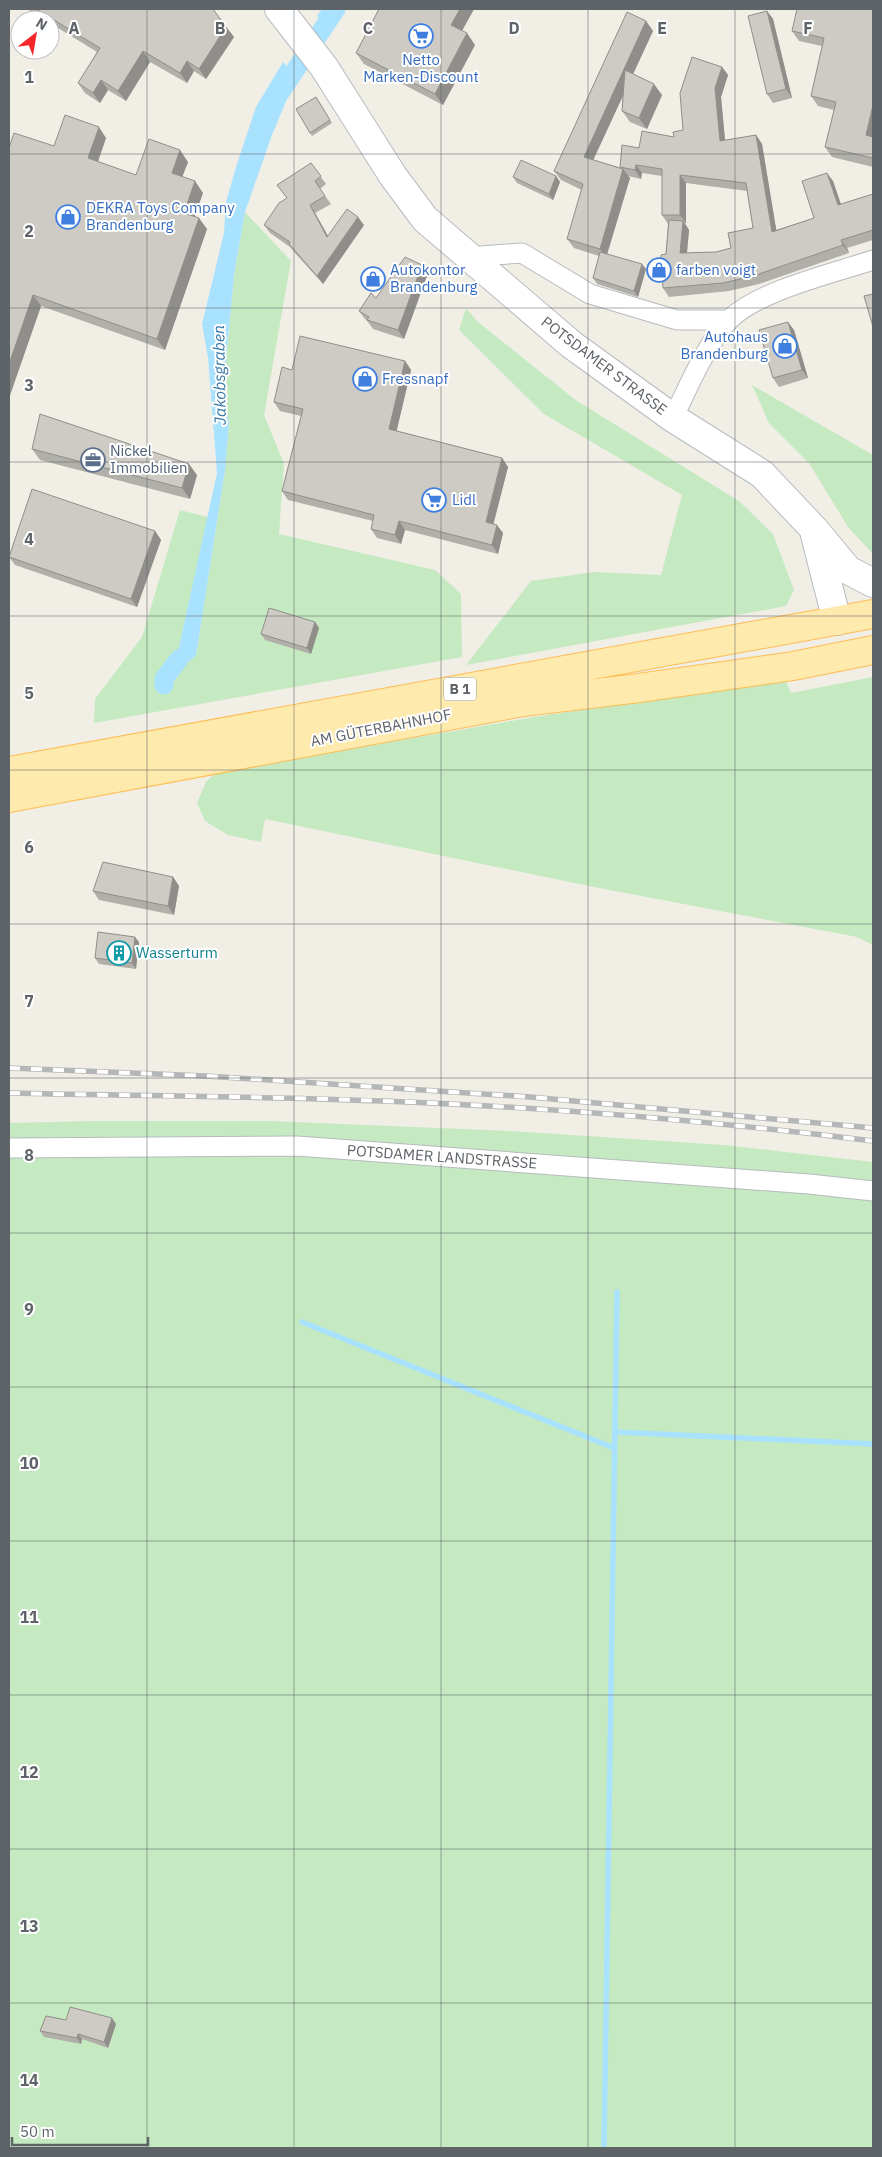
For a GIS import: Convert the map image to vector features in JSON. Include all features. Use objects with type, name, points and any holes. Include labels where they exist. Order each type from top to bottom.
[{"type":"main road","name":"B 1","points":[[837,621],[873,614]]},
{"type":"main road","points":[[837,621],[844,655],[873,650]]},
{"type":"main road","name":"AM GÜTERBAHNHOF","points":[[9,798],[155,758],[837,621]]},
{"type":"main road","name":"AM GÜTERBAHNHOF","points":[[9,772],[155,758],[523,702],[793,666],[844,655]]},
{"type":"street","name":"POTSDAMER STRASSE","points":[[286,18],[324,67],[393,176],[425,219],[572,345],[673,418],[762,474],[814,529],[837,621]]},
{"type":"street","points":[[467,256],[522,253],[590,294],[677,320],[728,320]]},
{"type":"street","points":[[673,418],[711,346],[728,320],[738,311],[768,296],[873,260]]},
{"type":"street","points":[[814,529],[848,570],[873,583]]},
{"type":"street","name":"POTSDAMER LANDSTRASSE","points":[[9,1148],[297,1146],[809,1184],[873,1192]]},
{"type":"green space","points":[[245,212],[291,261],[264,415],[284,464],[279,534],[435,570],[461,594],[462,657],[94,723],[95,699],[142,637],[180,510],[208,517],[179,647],[165,678],[196,656],[225,470],[229,424],[223,393],[234,275]]},
{"type":"green space","points":[[466,308],[478,322],[577,401],[739,501],[773,534],[794,590],[786,606],[466,665],[531,581],[594,572],[661,575],[682,495],[544,414],[459,330]]},
{"type":"green space","points":[[752,385],[873,455],[873,554],[848,527],[809,463],[769,423]]},
{"type":"green space","points":[[873,677],[873,945],[857,937],[594,887],[265,819],[261,842],[228,835],[205,821],[197,803],[206,782],[217,772],[534,717],[785,679],[791,693]]},
{"type":"green space","points":[[270,1121],[511,1131],[724,1145],[873,1162],[873,2148],[9,2148],[9,1123]]},
{"type":"water","points":[[322,9],[344,9],[331,26],[317,16]]},
{"type":"water","points":[[283,62],[296,77],[272,135],[245,212],[234,275],[223,393],[229,424],[225,470],[196,656],[164,679],[179,647],[217,473],[208,357],[202,324],[224,233],[226,202],[236,167],[256,107]]},
{"type":"building","points":[[36,9],[213,9],[226,27],[199,69],[187,61],[180,73],[143,51],[118,91],[101,80],[93,93],[78,83],[100,48],[60,24],[60,10]]},
{"type":"building","points":[[379,9],[460,9],[451,25],[467,33],[435,94],[356,53]]},
{"type":"building","points":[[797,9],[873,9],[873,105],[866,135],[873,137],[873,158],[825,147],[836,102],[811,96],[824,38],[792,31]]},
{"type":"building","points":[[767,11],[786,89],[767,94],[748,16]]},
{"type":"building","points":[[627,12],[646,21],[584,157],[623,169],[600,249],[567,239],[583,184],[554,171]]},
{"type":"building","points":[[692,57],[722,67],[715,88],[720,141],[756,135],[772,232],[814,218],[802,181],[827,173],[838,205],[873,194],[873,230],[841,240],[843,245],[753,276],[723,283],[663,288],[661,255],[666,254],[669,220],[683,221],[680,253],[716,252],[731,248],[728,233],[753,228],[746,183],[680,175],[680,215],[662,215],[662,169],[636,165],[635,170],[620,167],[622,145],[639,148],[642,131],[674,137],[673,132],[683,130],[680,93]]},
{"type":"building","points":[[625,70],[654,84],[639,118],[622,111]]},
{"type":"building","points":[[316,97],[330,120],[310,133],[296,109]]},
{"type":"building","points":[[65,115],[99,127],[88,158],[136,175],[149,139],[180,150],[172,173],[195,181],[184,213],[199,218],[157,339],[33,295],[9,364],[9,148],[14,133],[54,146]]},
{"type":"building","points":[[521,160],[556,176],[549,194],[513,177]]},
{"type":"building","points":[[311,163],[321,176],[315,181],[325,196],[310,205],[327,237],[347,209],[358,217],[317,276],[289,244],[290,242],[264,225],[279,203],[287,198],[277,185]]},
{"type":"building","points":[[600,252],[642,264],[634,291],[593,278]]},
{"type":"building","points":[[405,257],[422,265],[398,330],[367,320],[369,317],[359,311],[371,293],[376,298]]},
{"type":"building","points":[[873,294],[873,327],[864,296]]},
{"type":"building","points":[[788,322],[802,370],[773,378],[759,330]]},
{"type":"building","points":[[300,336],[405,361],[389,429],[502,458],[486,522],[497,525],[492,545],[399,521],[395,535],[371,529],[374,515],[282,491],[303,409],[274,402],[282,367],[292,370]]},
{"type":"building","points":[[40,414],[189,464],[182,488],[32,449]]},
{"type":"building","points":[[32,489],[155,531],[131,599],[9,557]]},
{"type":"building","points":[[269,608],[315,622],[307,648],[261,634]]},
{"type":"building","points":[[103,862],[173,877],[168,906],[93,891]]},
{"type":"building","name":"Wasserturm","points":[[98,932],[135,937],[132,963],[95,958]]},
{"type":"building","points":[[70,2007],[112,2018],[104,2042],[78,2034],[77,2038],[40,2031],[46,2016],[66,2020]]},
{"type":"waterway","points":[[280,93],[336,9]]},
{"type":"waterway","name":"Jakobsgraben","points":[[164,685],[164,679],[179,659]]},
{"type":"waterway","points":[[604,2148],[617,1292]]},
{"type":"waterway","points":[[302,1322],[614,1448]]},
{"type":"waterway","points":[[615,1432],[873,1444]]},
{"type":"railway","points":[[9,1068],[206,1076],[530,1097],[873,1128]]},
{"type":"railway","points":[[9,1093],[336,1099],[506,1107],[690,1121],[873,1141]]},
{"type":"place","name":"Netto Marken-Discount","points":[[421,36]]},
{"type":"place","name":"DEKRA Toys Company Brandenburg","points":[[68,217]]},
{"type":"place","name":"farben voigt","points":[[659,270]]},
{"type":"place","name":"Autokontor Brandenburg","points":[[373,279]]},
{"type":"place","name":"Autohaus Brandenburg","points":[[785,346]]},
{"type":"place","name":"Fressnapf","points":[[365,379]]},
{"type":"place","name":"Nickel Immobilien","points":[[93,460]]},
{"type":"place","name":"Lidl","points":[[434,500]]},
{"type":"place","name":"Wasserturm","points":[[119,953]]}]
